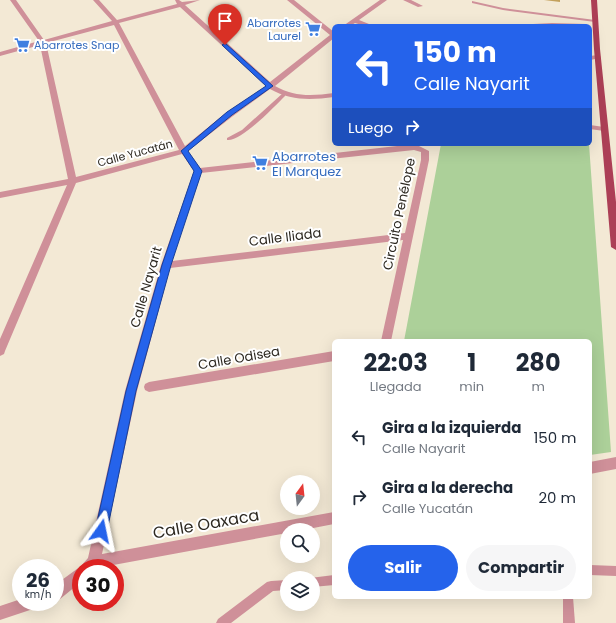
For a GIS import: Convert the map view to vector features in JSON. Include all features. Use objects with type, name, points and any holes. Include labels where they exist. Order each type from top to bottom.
[{"type":"main road","points":[[594,0],[592,25],[594,57],[604,129],[616,248]]},
{"type":"street","points":[[0,351],[73,181],[43,43],[13,0]]},
{"type":"street","points":[[96,0],[115,21],[184,151],[198,171]]},
{"type":"street","points":[[0,54],[43,43],[178,2],[197,0]]},
{"type":"street","points":[[290,0],[332,33]]},
{"type":"street","points":[[349,24],[384,0]]},
{"type":"street","points":[[406,0],[420,6]]},
{"type":"street","points":[[178,2],[270,86],[283,95],[308,99],[332,95]]},
{"type":"street","points":[[354,20],[365,24]]},
{"type":"street","name":"Calle Yucatán","points":[[0,195],[73,181],[184,151],[332,37]]},
{"type":"street","name":"Circuito Penélope","points":[[198,171],[415,147],[424,151],[425,160],[407,236],[386,339]]},
{"type":"street","name":"Calle Nayarit","points":[[91,559],[131,391],[166,265],[198,171]]},
{"type":"street","name":"Calle Iliada","points":[[166,265],[407,236]]},
{"type":"street","name":"Calle Odisea","points":[[149,388],[332,356]]},
{"type":"street","points":[[592,468],[616,463]]},
{"type":"street","name":"Calle Oaxaca","points":[[121,559],[332,518]]},
{"type":"street","points":[[64,587],[72,580]]},
{"type":"street","points":[[0,613],[12,609]]},
{"type":"lane","points":[[474,2],[503,9],[586,24]]},
{"type":"lane","points":[[229,139],[244,131],[283,95]]},
{"type":"lane","points":[[592,127],[604,129]]},
{"type":"lane","points":[[592,570],[616,571]]},
{"type":"lane","points":[[320,581],[332,580]]},
{"type":"lane","points":[[222,623],[271,586],[280,585]]},
{"type":"lane","points":[[568,599],[569,623]]},
{"type":"green space","points":[[441,146],[589,146],[611,452],[592,455],[592,339],[404,339]]},
{"type":"place","name":"Abarrotes Laurel","points":[[313,29]]},
{"type":"place","name":"Abarrotes Snap","points":[[22,45]]},
{"type":"place","name":"Abarrotes El Marquez","points":[[260,163]]},
{"type":"route","points":[[101,531],[131,391],[166,265],[198,171],[184,151],[230,114],[270,86],[225,45]]}]
